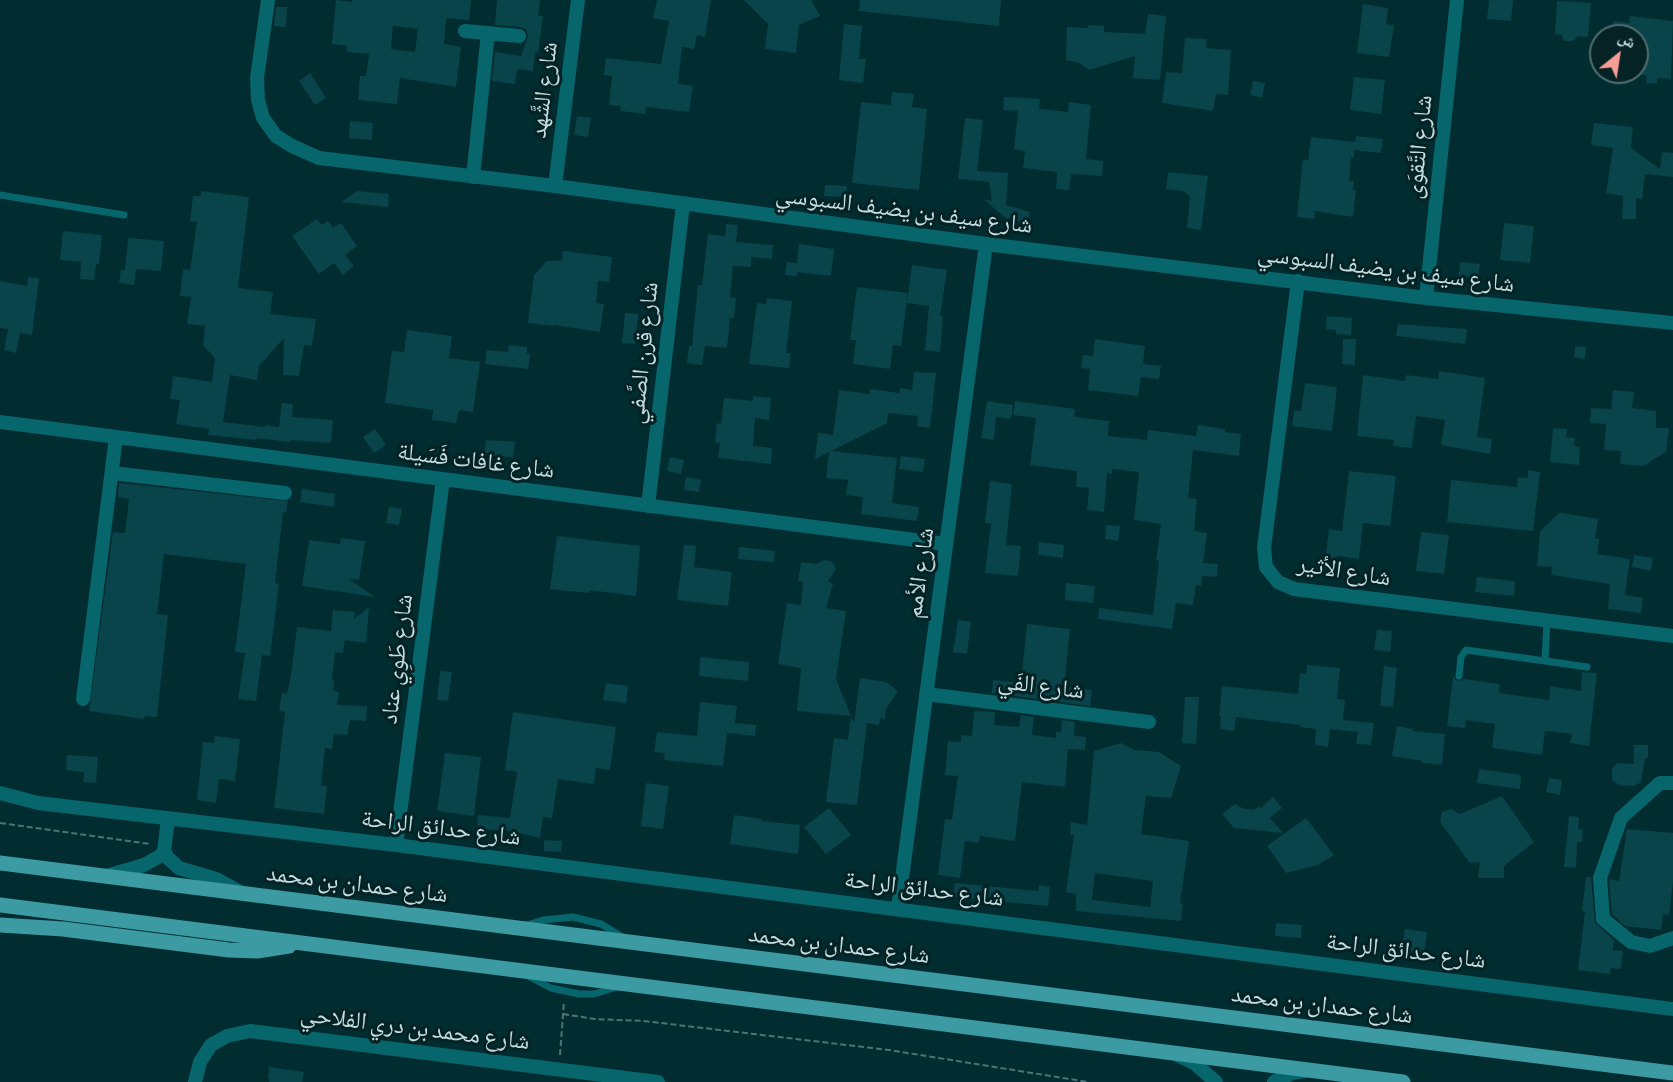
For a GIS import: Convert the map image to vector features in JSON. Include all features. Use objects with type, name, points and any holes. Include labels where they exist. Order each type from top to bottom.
[{"type":"main road","name":"شارع حمدان بن محمد","points":[[0,863],[1673,1073]]},
{"type":"main road","points":[[0,904],[1403,1082]]},
{"type":"main road","points":[[0,925],[63,929],[244,951],[271,950],[298,943]]},
{"type":"street","name":"شارع سيف بن يضيف السبوسي","points":[[268,0],[257,78],[258,100],[263,118],[276,136],[319,158],[555,186],[986,244],[1426,298],[1673,324]]},
{"type":"street","name":"شارع الشَّهد","points":[[555,186],[578,0]]},
{"type":"street","name":"شارع التَّقوَى","points":[[1426,298],[1457,0]]},
{"type":"street","points":[[465,31],[519,36]]},
{"type":"street","points":[[473,177],[488,33]]},
{"type":"street","name":"شارع قرن الصَّفي","points":[[648,506],[682,204]]},
{"type":"street","name":"شارع الأمم","points":[[897,908],[986,244]]},
{"type":"street","name":"شارع الأثير","points":[[1298,281],[1264,548],[1266,567],[1278,582],[1294,589],[1673,636]]},
{"type":"street","name":"شارع غافات فَسَيلة","points":[[0,422],[946,544]]},
{"type":"street","points":[[83,699],[116,436]]},
{"type":"street","points":[[112,473],[285,493]]},
{"type":"street","name":"شارع طَوِي عناد","points":[[396,845],[443,479]]},
{"type":"street","name":"شارع الفَي","points":[[926,694],[1149,722]]},
{"type":"street","points":[[1673,783],[1660,783],[1621,818],[1600,878],[1603,919],[1630,942],[1650,945],[1673,938]]},
{"type":"street","name":"شارع حدائق الراحة","points":[[0,793],[38,802],[168,819],[396,845],[897,908],[1673,1009]]},
{"type":"street","points":[[105,876],[150,863],[164,849],[168,819]]},
{"type":"street","points":[[164,849],[173,864],[179,868],[216,879],[240,892]]},
{"type":"street","name":"شارع محمد بن دري الفلاحي","points":[[195,1082],[200,1062],[210,1045],[227,1036],[250,1030],[658,1082]]},
{"type":"street","points":[[1174,1053],[1194,1063],[1216,1082]]},
{"type":"street","points":[[1274,1082],[1292,1073],[1308,1070]]},
{"type":"lane","points":[[0,195],[124,215]]},
{"type":"lane","points":[[1545,661],[1547,620]]},
{"type":"lane","points":[[1459,676],[1461,657],[1466,650],[1587,667]]},
{"type":"lane","points":[[518,970],[537,982],[565,992],[594,994],[626,984]]},
{"type":"path","points":[[0,823],[164,849]]},
{"type":"path","points":[[559,1069],[565,992]]},
{"type":"path","points":[[563,1014],[889,1050],[1088,1082]]},
{"type":"building","points":[[336,0],[352,2],[352,0],[471,0],[469,20],[447,18],[446,21],[444,44],[461,47],[456,87],[400,78],[397,104],[358,100],[360,76],[366,76],[369,54],[347,52],[347,46],[332,44]],"holes":[[[393,26],[418,29],[415,52],[391,49]]]},
{"type":"building","points":[[497,0],[540,0],[538,16],[543,16],[533,71],[517,69],[515,84],[492,81],[495,52],[521,56],[528,37],[526,29],[495,25]]},
{"type":"building","points":[[657,0],[711,0],[705,37],[697,35],[694,49],[682,47],[678,84],[693,86],[689,112],[646,107],[645,114],[620,111],[621,106],[609,105],[612,76],[604,75],[606,58],[661,64],[669,21],[653,18]]},
{"type":"building","points":[[744,0],[811,0],[820,16],[799,25],[796,53],[765,49],[768,24]]},
{"type":"building","points":[[860,0],[1001,0],[999,26],[859,11]]},
{"type":"building","points":[[1489,0],[1513,0],[1511,21],[1487,19]]},
{"type":"building","points":[[1557,1],[1591,3],[1588,37],[1578,36],[1573,41],[1564,41],[1562,35],[1555,34]]},
{"type":"building","points":[[1363,4],[1388,8],[1386,24],[1394,25],[1389,57],[1357,53]]},
{"type":"building","points":[[276,7],[287,7],[286,27],[274,26]]},
{"type":"building","points":[[1148,14],[1166,16],[1160,80],[1133,78],[1135,56],[1089,70],[1080,63],[1066,60],[1067,27],[1104,26],[1104,32],[1145,34]]},
{"type":"building","points":[[1630,16],[1673,21],[1671,79],[1657,78],[1657,84],[1649,83],[1649,24],[1613,24],[1613,21],[1629,23]]},
{"type":"building","points":[[844,24],[862,26],[859,59],[866,59],[863,83],[839,80]]},
{"type":"building","points":[[1185,38],[1207,39],[1206,48],[1231,50],[1228,95],[1216,94],[1213,111],[1162,103],[1166,72],[1182,73]]},
{"type":"building","points":[[310,73],[326,98],[315,105],[299,81]]},
{"type":"building","points":[[1354,77],[1385,80],[1381,114],[1350,110]]},
{"type":"building","points":[[1253,81],[1265,83],[1262,98],[1250,95]]},
{"type":"building","points":[[892,92],[914,94],[912,107],[927,109],[919,190],[852,183],[861,102],[891,105]]},
{"type":"building","points":[[1004,97],[1040,99],[1039,109],[1068,112],[1069,102],[1091,105],[1086,159],[1103,161],[1102,176],[1071,174],[1069,190],[1056,189],[1057,172],[1023,168],[1025,151],[1014,149],[1018,111],[1003,110]]},
{"type":"building","points":[[577,116],[591,118],[588,137],[574,135]]},
{"type":"building","points":[[965,118],[983,120],[977,171],[1008,173],[1006,205],[1030,212],[1027,223],[1007,219],[983,199],[992,201],[989,182],[958,179]]},
{"type":"building","points":[[350,121],[373,123],[372,140],[349,138]]},
{"type":"building","points":[[1594,123],[1633,127],[1631,148],[1660,169],[1662,152],[1673,153],[1673,177],[1645,174],[1642,199],[1636,198],[1636,219],[1622,219],[1623,196],[1606,193],[1613,148],[1591,145]]},
{"type":"building","points":[[1356,136],[1383,139],[1381,153],[1354,150],[1354,158],[1351,157],[1349,181],[1354,181],[1353,190],[1356,190],[1353,217],[1315,211],[1314,219],[1297,217],[1303,159],[1308,160],[1311,137],[1355,142]]},
{"type":"building","points":[[1168,172],[1208,176],[1201,230],[1187,228],[1190,197],[1184,191],[1166,189]]},
{"type":"building","points":[[825,185],[847,186],[846,197],[824,196]]},
{"type":"building","points":[[201,191],[249,197],[238,288],[273,292],[270,314],[316,319],[312,346],[304,345],[299,376],[283,375],[284,338],[259,366],[257,380],[230,375],[223,422],[279,427],[282,403],[293,404],[292,417],[333,420],[331,443],[256,438],[256,440],[208,435],[209,429],[176,424],[180,400],[170,399],[173,376],[212,382],[215,358],[203,345],[205,326],[187,324],[191,297],[180,296],[183,269],[190,270],[197,222],[190,221],[193,196],[201,196]]},
{"type":"building","points":[[357,191],[389,194],[388,207],[341,202]]},
{"type":"building","points":[[317,219],[322,225],[328,221],[333,228],[341,223],[357,246],[345,255],[354,266],[343,275],[334,263],[319,274],[292,236]]},
{"type":"building","points":[[1504,223],[1534,226],[1530,263],[1500,260]]},
{"type":"building","points":[[726,224],[738,225],[736,242],[773,245],[772,259],[751,257],[751,267],[733,266],[730,297],[736,298],[734,318],[730,318],[727,348],[705,346],[702,365],[687,363],[689,346],[692,346],[698,285],[702,285],[708,234],[725,236]]},
{"type":"building","points":[[63,231],[102,235],[99,264],[96,264],[94,280],[80,279],[81,262],[60,260]]},
{"type":"building","points":[[128,238],[164,241],[161,271],[136,269],[134,285],[119,283],[121,270],[125,270]]},
{"type":"building","points":[[799,244],[834,249],[831,276],[797,272],[797,276],[785,275],[787,262],[797,263]]},
{"type":"building","points":[[563,251],[612,257],[609,282],[598,281],[596,303],[604,304],[600,332],[528,323],[534,275],[547,261],[562,260]]},
{"type":"building","points":[[1460,262],[1480,264],[1478,278],[1459,276]]},
{"type":"building","points":[[912,265],[947,270],[940,316],[943,317],[940,352],[925,350],[929,306],[907,303]]},
{"type":"building","points":[[28,277],[39,278],[32,335],[20,333],[16,353],[4,350],[8,329],[0,328],[0,281],[27,286]]},
{"type":"building","points":[[857,287],[908,293],[901,346],[893,345],[890,369],[853,364],[856,340],[850,340]]},
{"type":"building","points":[[767,298],[792,301],[786,353],[791,353],[789,368],[749,364],[757,303],[766,304]]},
{"type":"building","points":[[625,313],[638,314],[635,344],[622,343]]},
{"type":"building","points":[[1327,316],[1352,318],[1351,335],[1336,334],[1336,330],[1326,329]]},
{"type":"building","points":[[1398,324],[1467,329],[1465,344],[1396,336]]},
{"type":"building","points":[[407,330],[452,336],[449,358],[480,362],[473,412],[459,410],[456,423],[432,420],[433,410],[385,403],[392,351],[404,352]]},
{"type":"building","points":[[1095,339],[1145,346],[1143,364],[1161,366],[1159,379],[1141,377],[1138,396],[1088,390],[1090,369],[1081,368],[1083,355],[1093,356]]},
{"type":"building","points":[[1343,339],[1356,339],[1355,365],[1342,364]]},
{"type":"building","points":[[509,345],[527,347],[527,354],[530,354],[528,369],[485,364],[487,350],[508,352]]},
{"type":"building","points":[[1575,346],[1586,347],[1585,359],[1574,357]]},
{"type":"building","points":[[1439,371],[1485,378],[1477,437],[1492,439],[1490,454],[1441,445],[1445,420],[1416,416],[1412,448],[1393,446],[1394,440],[1357,436],[1363,375],[1405,381],[1406,375],[1438,379]]},
{"type":"building","points":[[914,372],[936,373],[930,428],[917,426],[918,416],[888,413],[887,423],[831,451],[897,458],[892,503],[919,507],[917,521],[861,514],[863,497],[846,495],[848,480],[826,478],[829,452],[815,459],[818,433],[833,435],[839,390],[870,394],[870,389],[899,393],[900,388],[912,390]]},
{"type":"building","points":[[1305,383],[1337,387],[1332,431],[1292,426],[1294,411],[1301,411]]},
{"type":"building","points":[[1613,390],[1634,392],[1632,408],[1656,411],[1656,428],[1669,428],[1666,452],[1643,466],[1620,464],[1621,451],[1604,450],[1606,424],[1590,423],[1591,408],[1611,409]]},
{"type":"building","points":[[753,396],[771,398],[769,420],[755,418],[753,446],[772,448],[771,464],[718,458],[720,443],[715,442],[717,423],[721,424],[724,398],[753,401]]},
{"type":"building","points":[[987,401],[1013,405],[1011,419],[996,417],[994,440],[981,438]]},
{"type":"building","points":[[1015,401],[1075,409],[1074,417],[1109,421],[1108,436],[1147,440],[1148,430],[1196,436],[1198,425],[1241,434],[1239,456],[1193,450],[1188,498],[1197,499],[1194,531],[1207,533],[1203,563],[1218,564],[1217,577],[1202,576],[1201,586],[1196,585],[1193,605],[1176,603],[1172,629],[1098,619],[1099,608],[1153,615],[1159,561],[1156,560],[1161,524],[1134,520],[1139,472],[1112,469],[1112,474],[1107,473],[1104,512],[1087,510],[1089,488],[1076,487],[1077,471],[1030,465],[1036,418],[1013,415]]},
{"type":"building","points":[[1553,428],[1567,429],[1566,437],[1575,438],[1574,446],[1580,447],[1579,465],[1550,462]]},
{"type":"building","points":[[375,429],[386,445],[374,453],[363,437]]},
{"type":"building","points":[[486,440],[515,442],[513,457],[484,455]]},
{"type":"building","points":[[901,456],[925,459],[923,472],[899,469]]},
{"type":"building","points":[[670,457],[684,460],[681,474],[667,471]]},
{"type":"building","points":[[1528,470],[1540,472],[1533,531],[1447,522],[1451,480],[1517,487],[1518,477],[1528,478]]},
{"type":"building","points":[[1349,471],[1396,476],[1390,526],[1363,523],[1359,559],[1337,556],[1335,575],[1316,573],[1317,561],[1325,562],[1329,529],[1342,531]]},
{"type":"building","points":[[686,477],[701,480],[699,492],[684,490]]},
{"type":"building","points":[[990,481],[1012,484],[1006,545],[1021,546],[1018,576],[985,573],[991,524],[985,523]]},
{"type":"building","points":[[119,483],[288,501],[286,513],[283,512],[275,583],[279,584],[270,656],[262,655],[256,701],[238,699],[245,653],[235,652],[246,564],[164,554],[157,614],[168,615],[157,717],[145,716],[144,719],[89,711],[113,532],[125,533],[129,499],[118,497]]},
{"type":"building","points":[[302,489],[335,494],[334,507],[300,502]]},
{"type":"building","points":[[389,507],[402,509],[399,525],[386,523]]},
{"type":"building","points":[[1562,513],[1598,519],[1595,539],[1599,539],[1597,554],[1630,559],[1625,595],[1643,598],[1641,613],[1608,609],[1610,584],[1551,575],[1552,567],[1537,566],[1540,531]]},
{"type":"building","points":[[1106,525],[1120,526],[1118,541],[1105,539]]},
{"type":"building","points":[[1421,532],[1449,535],[1444,574],[1416,571]]},
{"type":"building","points":[[557,536],[640,546],[636,596],[589,590],[589,593],[550,589]]},
{"type":"building","points":[[341,538],[365,541],[359,580],[349,579],[375,597],[302,586],[309,540],[340,544]]},
{"type":"building","points":[[1039,542],[1064,545],[1063,558],[1038,555]]},
{"type":"building","points":[[684,545],[696,546],[694,567],[732,572],[728,606],[677,600]]},
{"type":"building","points":[[739,547],[775,551],[774,562],[738,559]]},
{"type":"building","points":[[1634,555],[1653,558],[1651,571],[1632,567]]},
{"type":"building","points":[[824,560],[832,562],[836,569],[828,581],[833,584],[826,608],[846,611],[836,679],[851,716],[797,711],[801,668],[778,664],[787,603],[801,605],[803,581],[798,581],[801,562],[817,564]]},
{"type":"building","points":[[1477,577],[1515,581],[1514,596],[1475,592]]},
{"type":"building","points":[[1066,583],[1095,586],[1093,603],[1065,600]]},
{"type":"building","points":[[369,607],[366,643],[345,640],[343,653],[335,652],[332,680],[334,680],[333,691],[339,692],[337,705],[367,706],[366,721],[350,720],[347,735],[334,734],[332,749],[325,748],[321,786],[327,786],[324,814],[274,808],[285,712],[279,711],[282,693],[287,694],[297,627],[331,631],[333,610],[355,612],[354,619]]},
{"type":"building","points":[[958,620],[971,622],[967,654],[953,652]]},
{"type":"building","points":[[1027,624],[1070,629],[1064,687],[1092,690],[1090,706],[992,693],[993,680],[1021,683]]},
{"type":"building","points":[[1377,630],[1392,631],[1390,652],[1374,650]]},
{"type":"building","points":[[700,657],[749,662],[748,681],[699,676]]},
{"type":"building","points":[[1307,665],[1340,668],[1337,699],[1345,700],[1343,720],[1374,723],[1371,745],[1356,744],[1358,732],[1330,729],[1328,747],[1315,745],[1316,729],[1236,717],[1234,731],[1220,729],[1222,686],[1298,694],[1300,673],[1306,674]]},
{"type":"building","points":[[1384,666],[1397,668],[1393,707],[1380,706]]},
{"type":"building","points":[[440,671],[452,672],[448,701],[437,700]]},
{"type":"building","points":[[1582,672],[1597,673],[1589,746],[1570,743],[1572,734],[1545,731],[1542,755],[1492,748],[1495,724],[1466,720],[1465,728],[1447,726],[1453,677],[1458,681],[1464,679],[1500,684],[1499,693],[1549,700],[1550,686],[1581,691]]},
{"type":"building","points":[[860,678],[886,682],[898,691],[886,709],[885,719],[880,718],[879,725],[867,723],[857,805],[826,802],[834,738],[848,740],[851,717],[854,723]]},
{"type":"building","points":[[606,683],[628,686],[626,703],[603,700]]},
{"type":"building","points":[[1185,697],[1199,697],[1196,744],[1182,743]]},
{"type":"building","points":[[700,702],[737,706],[735,723],[756,725],[755,736],[727,733],[723,766],[664,760],[665,753],[654,752],[657,732],[697,736]]},
{"type":"building","points":[[974,711],[995,712],[994,725],[1019,727],[1021,715],[1034,717],[1032,735],[1056,738],[1056,732],[1061,732],[1062,720],[1075,722],[1074,736],[1086,737],[1085,750],[1068,749],[1065,787],[1022,782],[1015,841],[980,836],[979,843],[965,841],[960,878],[938,875],[945,819],[952,820],[958,776],[945,775],[948,741],[961,742],[961,735],[972,736]]},
{"type":"building","points":[[513,712],[616,727],[610,770],[596,768],[594,784],[558,779],[552,818],[543,817],[540,838],[509,831],[477,829],[478,815],[510,818],[517,772],[505,770]]},
{"type":"building","points":[[1397,726],[1413,729],[1413,731],[1445,734],[1442,765],[1392,756]]},
{"type":"building","points":[[215,736],[240,739],[235,781],[219,779],[216,803],[197,800],[203,742],[214,743]]},
{"type":"building","points":[[1121,743],[1135,750],[1159,752],[1181,766],[1171,798],[1146,796],[1141,834],[1189,841],[1180,903],[1183,904],[1181,921],[1076,911],[1076,894],[1066,892],[1074,835],[1070,835],[1071,822],[1087,825],[1094,751]],"holes":[[[1095,873],[1153,881],[1150,907],[1092,900]]]},
{"type":"building","points":[[1634,745],[1648,745],[1648,758],[1645,758],[1641,782],[1635,786],[1619,785],[1612,780],[1612,769],[1617,763],[1634,764]]},
{"type":"building","points":[[445,753],[481,757],[474,816],[437,811]]},
{"type":"building","points":[[67,755],[98,757],[96,783],[83,782],[84,772],[66,770]]},
{"type":"building","points":[[1479,769],[1521,775],[1520,789],[1477,783]]},
{"type":"building","points":[[1549,778],[1562,780],[1560,795],[1546,792]]},
{"type":"building","points":[[646,783],[669,786],[663,829],[641,826]]},
{"type":"building","points":[[1502,796],[1534,842],[1504,866],[1504,878],[1478,878],[1480,862],[1470,863],[1440,822],[1442,812],[1451,809],[1460,814]]},
{"type":"building","points":[[1273,797],[1282,808],[1270,818],[1283,833],[1234,828],[1222,814],[1235,804],[1254,810],[1259,806],[1261,808]]},
{"type":"building","points":[[829,808],[851,835],[826,854],[804,827]]},
{"type":"building","points":[[734,815],[762,819],[761,821],[800,825],[798,854],[730,844]]},
{"type":"building","points":[[1569,816],[1579,817],[1578,829],[1583,830],[1582,842],[1577,842],[1576,868],[1564,867]]},
{"type":"building","points":[[1306,818],[1334,855],[1318,865],[1286,873],[1267,846]]},
{"type":"building","points":[[1627,829],[1673,833],[1673,882],[1669,915],[1663,914],[1661,930],[1625,926],[1612,914],[1609,879],[1619,881]]},
{"type":"building","points":[[544,840],[562,841],[561,852],[544,851]]},
{"type":"building","points":[[1586,877],[1591,877],[1595,923],[1614,940],[1613,950],[1623,951],[1621,969],[1611,968],[1610,974],[1578,970],[1585,911],[1582,911]]},
{"type":"building","points":[[955,883],[1038,891],[1039,885],[1050,887],[1048,906],[953,897]]},
{"type":"building","points":[[1276,923],[1302,925],[1301,938],[1275,936]]},
{"type":"building","points":[[1405,929],[1427,932],[1424,953],[1402,950]]},
{"type":"building","points":[[269,1067],[304,1072],[302,1082],[269,1082]]}]
